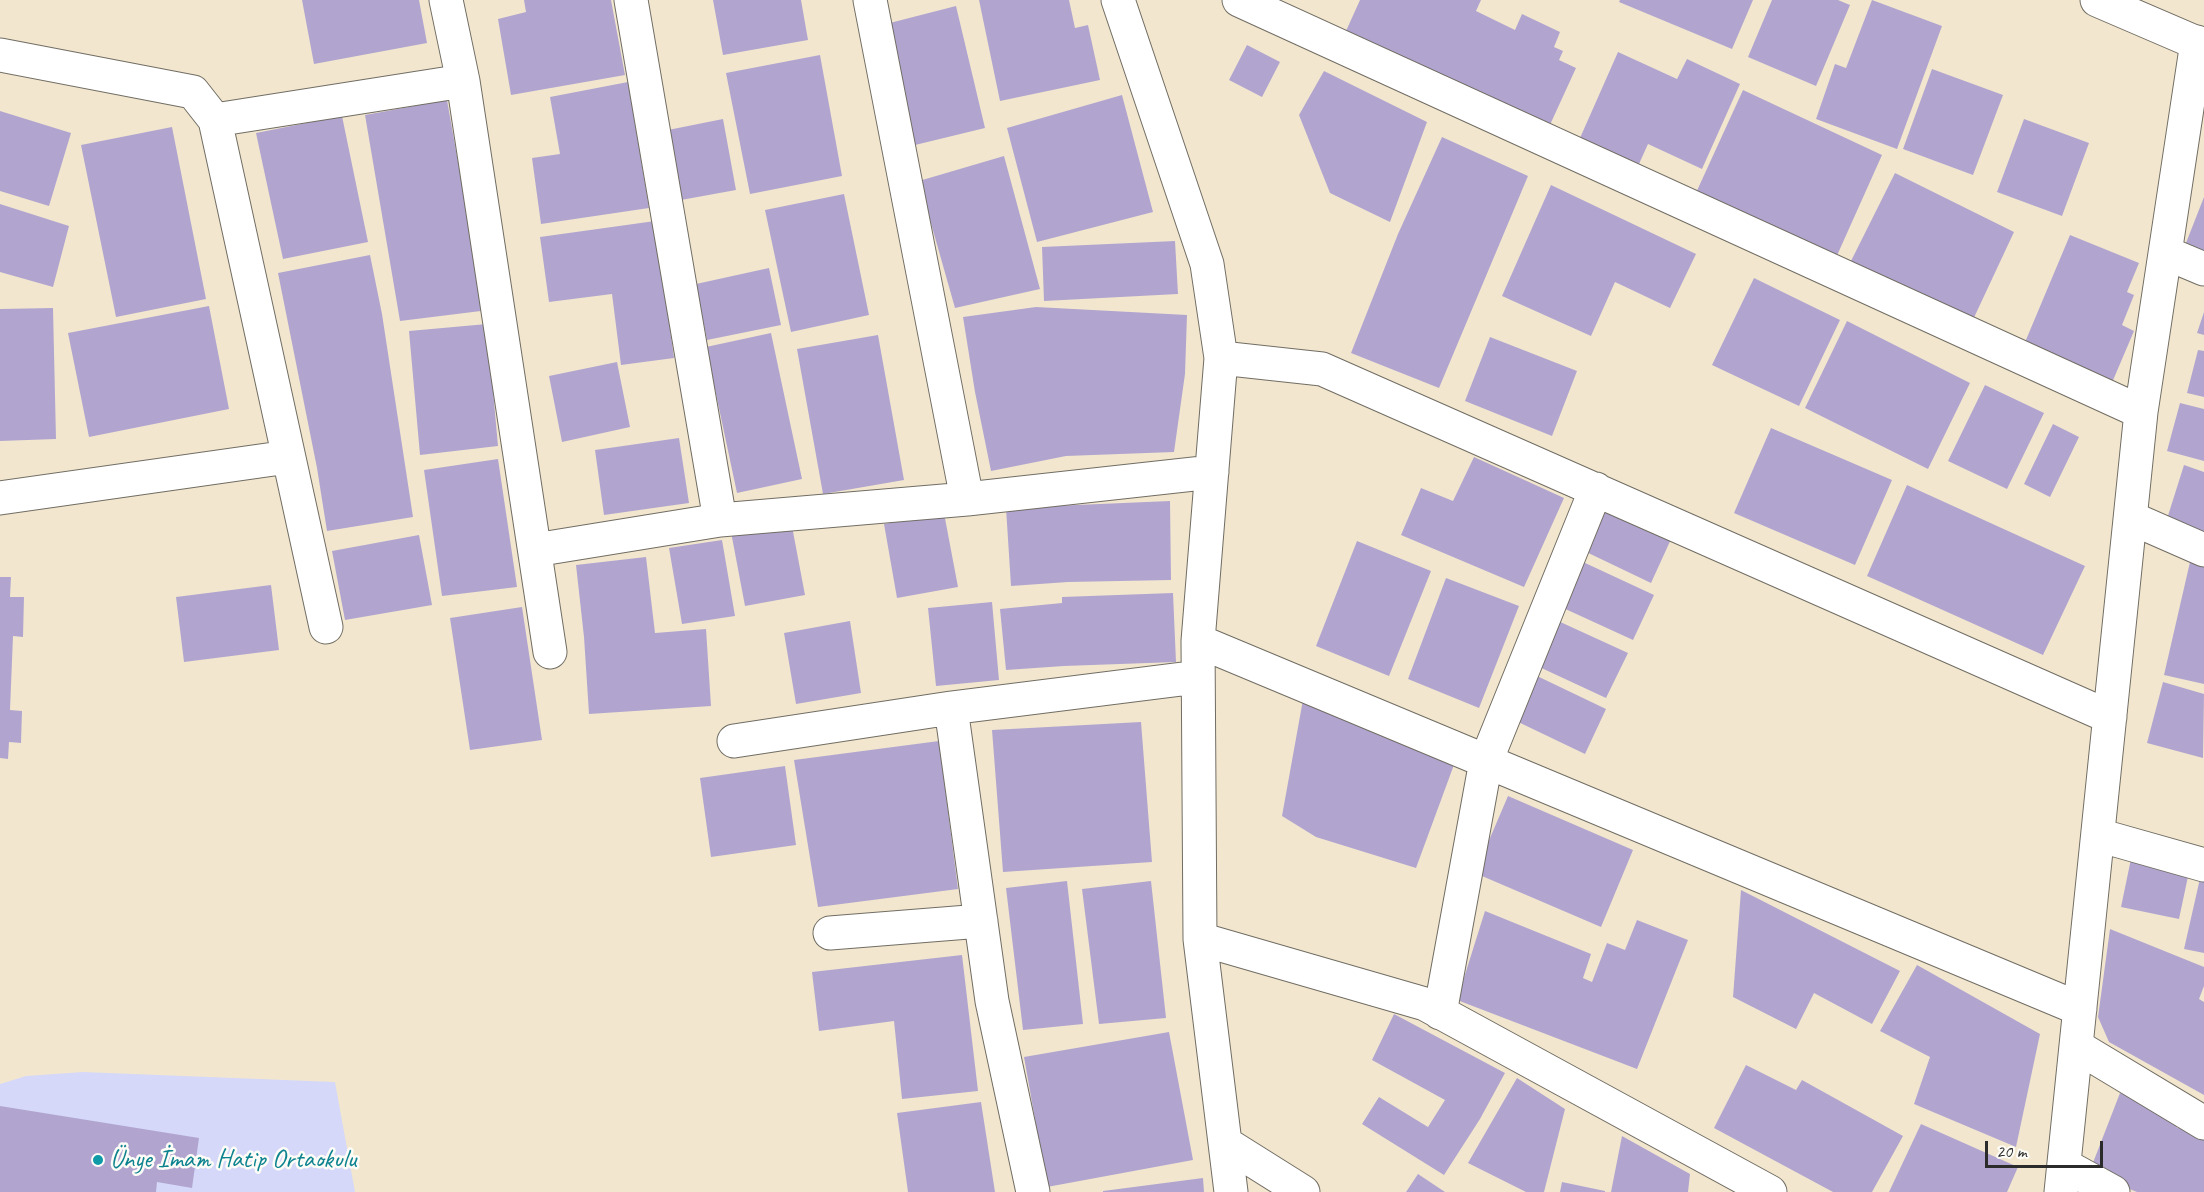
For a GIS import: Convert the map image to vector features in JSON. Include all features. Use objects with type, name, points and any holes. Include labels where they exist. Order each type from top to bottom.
[{"type":"street","points":[[446,0],[463,81],[550,652]]},
{"type":"street","points":[[631,0],[720,520]]},
{"type":"street","points":[[870,0],[967,499]]},
{"type":"street","points":[[1118,0],[1207,264],[1221,358],[1198,641],[1200,939],[1231,1192]]},
{"type":"street","points":[[1239,0],[1283,9],[2141,412]]},
{"type":"street","points":[[2097,0],[2202,44],[2141,412],[2062,1179],[2113,1192]]},
{"type":"street","points":[[0,55],[193,92],[215,120],[326,627]]},
{"type":"street","points":[[215,120],[463,81]]},
{"type":"street","points":[[2166,253],[2204,269]]},
{"type":"street","points":[[1221,358],[1322,369],[2110,717]]},
{"type":"street","points":[[0,498],[288,457]]},
{"type":"street","points":[[535,550],[720,520],[967,499],[1212,472]]},
{"type":"street","points":[[1440,1012],[1486,761],[1596,489]]},
{"type":"street","points":[[2130,518],[2204,550]]},
{"type":"street","points":[[1198,641],[2080,1009]]},
{"type":"street","points":[[734,741],[951,708],[1198,677]]},
{"type":"street","points":[[951,708],[992,1001],[1033,1192]]},
{"type":"street","points":[[2098,835],[2204,865]]},
{"type":"street","points":[[830,933],[981,921]]},
{"type":"street","points":[[1200,939],[1425,1004],[1770,1192]]},
{"type":"street","points":[[2076,1046],[2204,1123]]},
{"type":"street","points":[[1224,1143],[1303,1192]]},
{"type":"shaded area","points":[[83,1072],[335,1082],[355,1192],[0,1192],[0,1084],[26,1076]]},
{"type":"building","points":[[302,0],[419,0],[427,43],[314,64]]},
{"type":"building","points":[[524,0],[611,0],[625,75],[511,95],[498,19],[526,12]]},
{"type":"building","points":[[713,0],[801,0],[808,40],[723,55]]},
{"type":"building","points":[[979,0],[1069,0],[1075,28],[1088,25],[1100,80],[1000,101]]},
{"type":"building","points":[[1360,0],[1481,0],[1476,11],[1515,30],[1522,14],[1560,32],[1554,47],[1563,51],[1559,60],[1576,68],[1549,127],[1346,31]]},
{"type":"building","points":[[1620,0],[1753,0],[1732,49],[1619,2]]},
{"type":"building","points":[[1772,0],[1838,0],[1850,5],[1816,86],[1748,57]]},
{"type":"building","points":[[1872,0],[1942,26],[1897,149],[1816,119],[1835,64],[1846,68]]},
{"type":"building","points":[[956,6],[985,128],[911,146],[882,25]]},
{"type":"building","points":[[1247,45],[1280,62],[1262,97],[1229,80]]},
{"type":"building","points":[[1618,52],[1677,79],[1687,59],[1740,84],[1702,169],[1648,144],[1639,164],[1580,138]]},
{"type":"building","points":[[820,55],[842,176],[750,194],[726,73]]},
{"type":"building","points":[[1932,69],[2003,95],[1973,175],[1903,149]]},
{"type":"building","points":[[1324,71],[1427,122],[1390,222],[1330,193],[1299,115]]},
{"type":"building","points":[[628,82],[649,208],[541,224],[532,158],[560,154],[550,97]]},
{"type":"building","points":[[1743,90],[1882,155],[1835,260],[1695,195]]},
{"type":"building","points":[[1122,95],[1153,212],[1037,242],[1007,128]]},
{"type":"building","points":[[447,100],[472,241],[481,311],[400,321],[365,115]]},
{"type":"building","points":[[0,111],[71,133],[49,206],[0,191]]},
{"type":"building","points":[[342,116],[368,242],[283,259],[256,133]]},
{"type":"building","points":[[723,119],[736,190],[681,200],[668,130]]},
{"type":"building","points":[[2024,119],[2089,143],[2062,216],[1997,192]]},
{"type":"building","points":[[172,127],[206,299],[116,317],[81,145]]},
{"type":"building","points":[[1442,137],[1528,176],[1439,388],[1351,353],[1398,234]]},
{"type":"building","points":[[1004,156],[1040,289],[955,308],[919,181]]},
{"type":"building","points":[[1895,173],[2014,232],[1971,324],[1849,265]]},
{"type":"building","points":[[1551,185],[1696,254],[1670,308],[1615,282],[1591,336],[1502,296]]},
{"type":"building","points":[[844,194],[869,315],[791,332],[765,210]]},
{"type":"building","points":[[2204,197],[2204,255],[2184,248]]},
{"type":"building","points":[[0,204],[69,226],[53,287],[0,272]]},
{"type":"building","points":[[655,221],[674,358],[621,365],[612,294],[549,302],[540,237]]},
{"type":"building","points":[[2070,235],[2139,263],[2127,292],[2134,295],[2122,325],[2134,331],[2111,385],[2023,347]]},
{"type":"building","points":[[1175,241],[1178,294],[1044,301],[1042,247]]},
{"type":"building","points":[[370,255],[382,314],[413,517],[327,531],[317,468],[278,273]]},
{"type":"building","points":[[769,268],[781,325],[707,340],[696,284]]},
{"type":"building","points":[[1754,278],[1840,320],[1799,406],[1712,365]]},
{"type":"building","points":[[209,306],[229,409],[89,437],[68,333]]},
{"type":"building","points":[[1036,307],[1187,315],[1185,374],[1174,452],[1066,456],[991,471],[963,317]]},
{"type":"building","points":[[53,308],[56,439],[0,441],[0,309]]},
{"type":"building","points":[[2204,312],[2204,335],[2197,333]]},
{"type":"building","points":[[1847,321],[1970,383],[1928,469],[1805,408]]},
{"type":"building","points":[[487,324],[498,446],[420,455],[409,331]]},
{"type":"building","points":[[771,333],[802,479],[737,493],[706,347]]},
{"type":"building","points":[[878,335],[904,480],[823,494],[797,349]]},
{"type":"building","points":[[1490,337],[1577,371],[1552,436],[1465,401]]},
{"type":"building","points":[[2198,350],[2204,351],[2204,397],[2187,393]]},
{"type":"building","points":[[617,362],[630,427],[562,442],[549,376]]},
{"type":"building","points":[[1985,385],[2044,413],[2007,489],[1948,461]]},
{"type":"building","points":[[2180,403],[2204,409],[2204,461],[2167,451]]},
{"type":"building","points":[[2053,424],[2079,437],[2050,497],[2024,484]]},
{"type":"building","points":[[1771,428],[1892,480],[1855,565],[1734,513]]},
{"type":"building","points":[[679,438],[689,503],[604,515],[595,450]]},
{"type":"building","points":[[1474,457],[1564,498],[1524,587],[1401,535],[1421,488],[1453,501]]},
{"type":"building","points":[[498,459],[517,587],[442,596],[424,470]]},
{"type":"building","points":[[2184,465],[2204,472],[2204,534],[2166,522]]},
{"type":"building","points":[[1907,485],[2085,566],[2043,655],[1867,576]]},
{"type":"building","points":[[1170,501],[1171,580],[1068,582],[1011,586],[1006,508]]},
{"type":"building","points":[[1601,503],[1672,537],[1651,583],[1580,549]]},
{"type":"building","points":[[944,513],[958,587],[897,598],[884,524]]},
{"type":"building","points":[[791,521],[805,595],[745,606],[731,532]]},
{"type":"building","points":[[419,535],[432,605],[345,620],[332,551]]},
{"type":"building","points":[[722,540],[735,616],[682,624],[669,548]]},
{"type":"building","points":[[1357,541],[1431,571],[1389,676],[1316,646]]},
{"type":"building","points":[[646,557],[655,633],[706,629],[711,706],[589,714],[576,565]]},
{"type":"building","points":[[1583,562],[1654,595],[1633,640],[1561,607]]},
{"type":"building","points":[[2190,562],[2204,565],[2204,684],[2164,675]]},
{"type":"building","points":[[0,577],[11,577],[10,597],[24,597],[23,637],[13,636],[10,710],[22,711],[21,743],[9,742],[8,759],[0,758]]},
{"type":"building","points":[[1446,578],[1519,606],[1479,708],[1408,679]]},
{"type":"building","points":[[271,585],[279,650],[184,662],[176,597]]},
{"type":"building","points":[[1173,593],[1176,662],[1006,670],[1000,609],[1062,603],[1062,597]]},
{"type":"building","points":[[992,602],[999,680],[936,686],[928,608]]},
{"type":"building","points":[[522,607],[542,740],[470,750],[450,618]]},
{"type":"building","points":[[1556,620],[1628,653],[1606,698],[1535,665]]},
{"type":"building","points":[[850,621],[861,693],[796,704],[784,633]]},
{"type":"building","points":[[1535,675],[1606,709],[1585,754],[1514,720]]},
{"type":"building","points":[[2163,682],[2204,694],[2203,758],[2147,743]]},
{"type":"building","points":[[1304,694],[1455,762],[1416,868],[1316,837],[1282,816]]},
{"type":"building","points":[[1141,722],[1152,862],[1003,872],[992,730]]},
{"type":"building","points":[[939,741],[958,889],[818,907],[794,760]]},
{"type":"building","points":[[785,766],[796,845],[711,857],[700,778]]},
{"type":"building","points":[[1508,796],[1633,850],[1601,927],[1475,873]]},
{"type":"building","points":[[2132,854],[2190,867],[2179,919],[2121,907]]},
{"type":"building","points":[[2201,874],[2204,875],[2204,953],[2184,949]]},
{"type":"building","points":[[1067,881],[1083,1024],[1023,1030],[1006,888]]},
{"type":"building","points":[[1151,881],[1166,1018],[1099,1024],[1082,889]]},
{"type":"building","points":[[1741,890],[1900,971],[1872,1024],[1814,993],[1796,1029],[1733,997]]},
{"type":"building","points":[[1485,911],[1591,954],[1583,978],[1592,982],[1607,943],[1625,950],[1637,920],[1688,940],[1637,1069],[1457,1000]]},
{"type":"building","points":[[2110,929],[2204,967],[2204,986],[2199,999],[2204,1002],[2204,1095],[2109,1042],[2098,1017]]},
{"type":"building","points":[[962,955],[978,1091],[902,1099],[894,1021],[819,1031],[812,972]]},
{"type":"building","points":[[1917,965],[2040,1034],[2016,1147],[1914,1104],[1930,1057],[1880,1031]]},
{"type":"building","points":[[1394,1014],[1505,1073],[1480,1119],[1444,1175],[1362,1124],[1379,1097],[1428,1127],[1445,1100],[1372,1060]]},
{"type":"building","points":[[1169,1032],[1193,1160],[1047,1187],[1024,1057]]},
{"type":"building","points":[[1746,1065],[1796,1090],[1802,1080],[1903,1136],[1872,1192],[1833,1192],[1714,1128]]},
{"type":"building","points":[[1517,1078],[1565,1109],[1544,1192],[1526,1192],[1468,1163]]},
{"type":"building","points":[[2120,1093],[2180,1117],[2176,1127],[2204,1138],[2204,1192],[2137,1192],[2089,1173]]},
{"type":"building","points":[[981,1102],[995,1192],[908,1192],[897,1113]]},
{"type":"building","name":"Ünye İmam Hatip Ortaokulu","points":[[0,1106],[199,1138],[192,1188],[157,1182],[156,1192],[0,1192]]},
{"type":"building","points":[[1921,1124],[2018,1167],[2007,1192],[1889,1192]]},
{"type":"building","points":[[1622,1136],[1690,1174],[1688,1192],[1611,1192]]},
{"type":"building","points":[[1418,1174],[1445,1192],[1406,1192]]},
{"type":"building","points":[[1203,1178],[1204,1192],[1103,1192],[1103,1191]]},
{"type":"building","points":[[1562,1182],[1605,1191],[1605,1192],[1560,1192]]},
{"type":"place","name":"Ünye İmam Hatip Ortaokulu","points":[[98,1160]]}]
